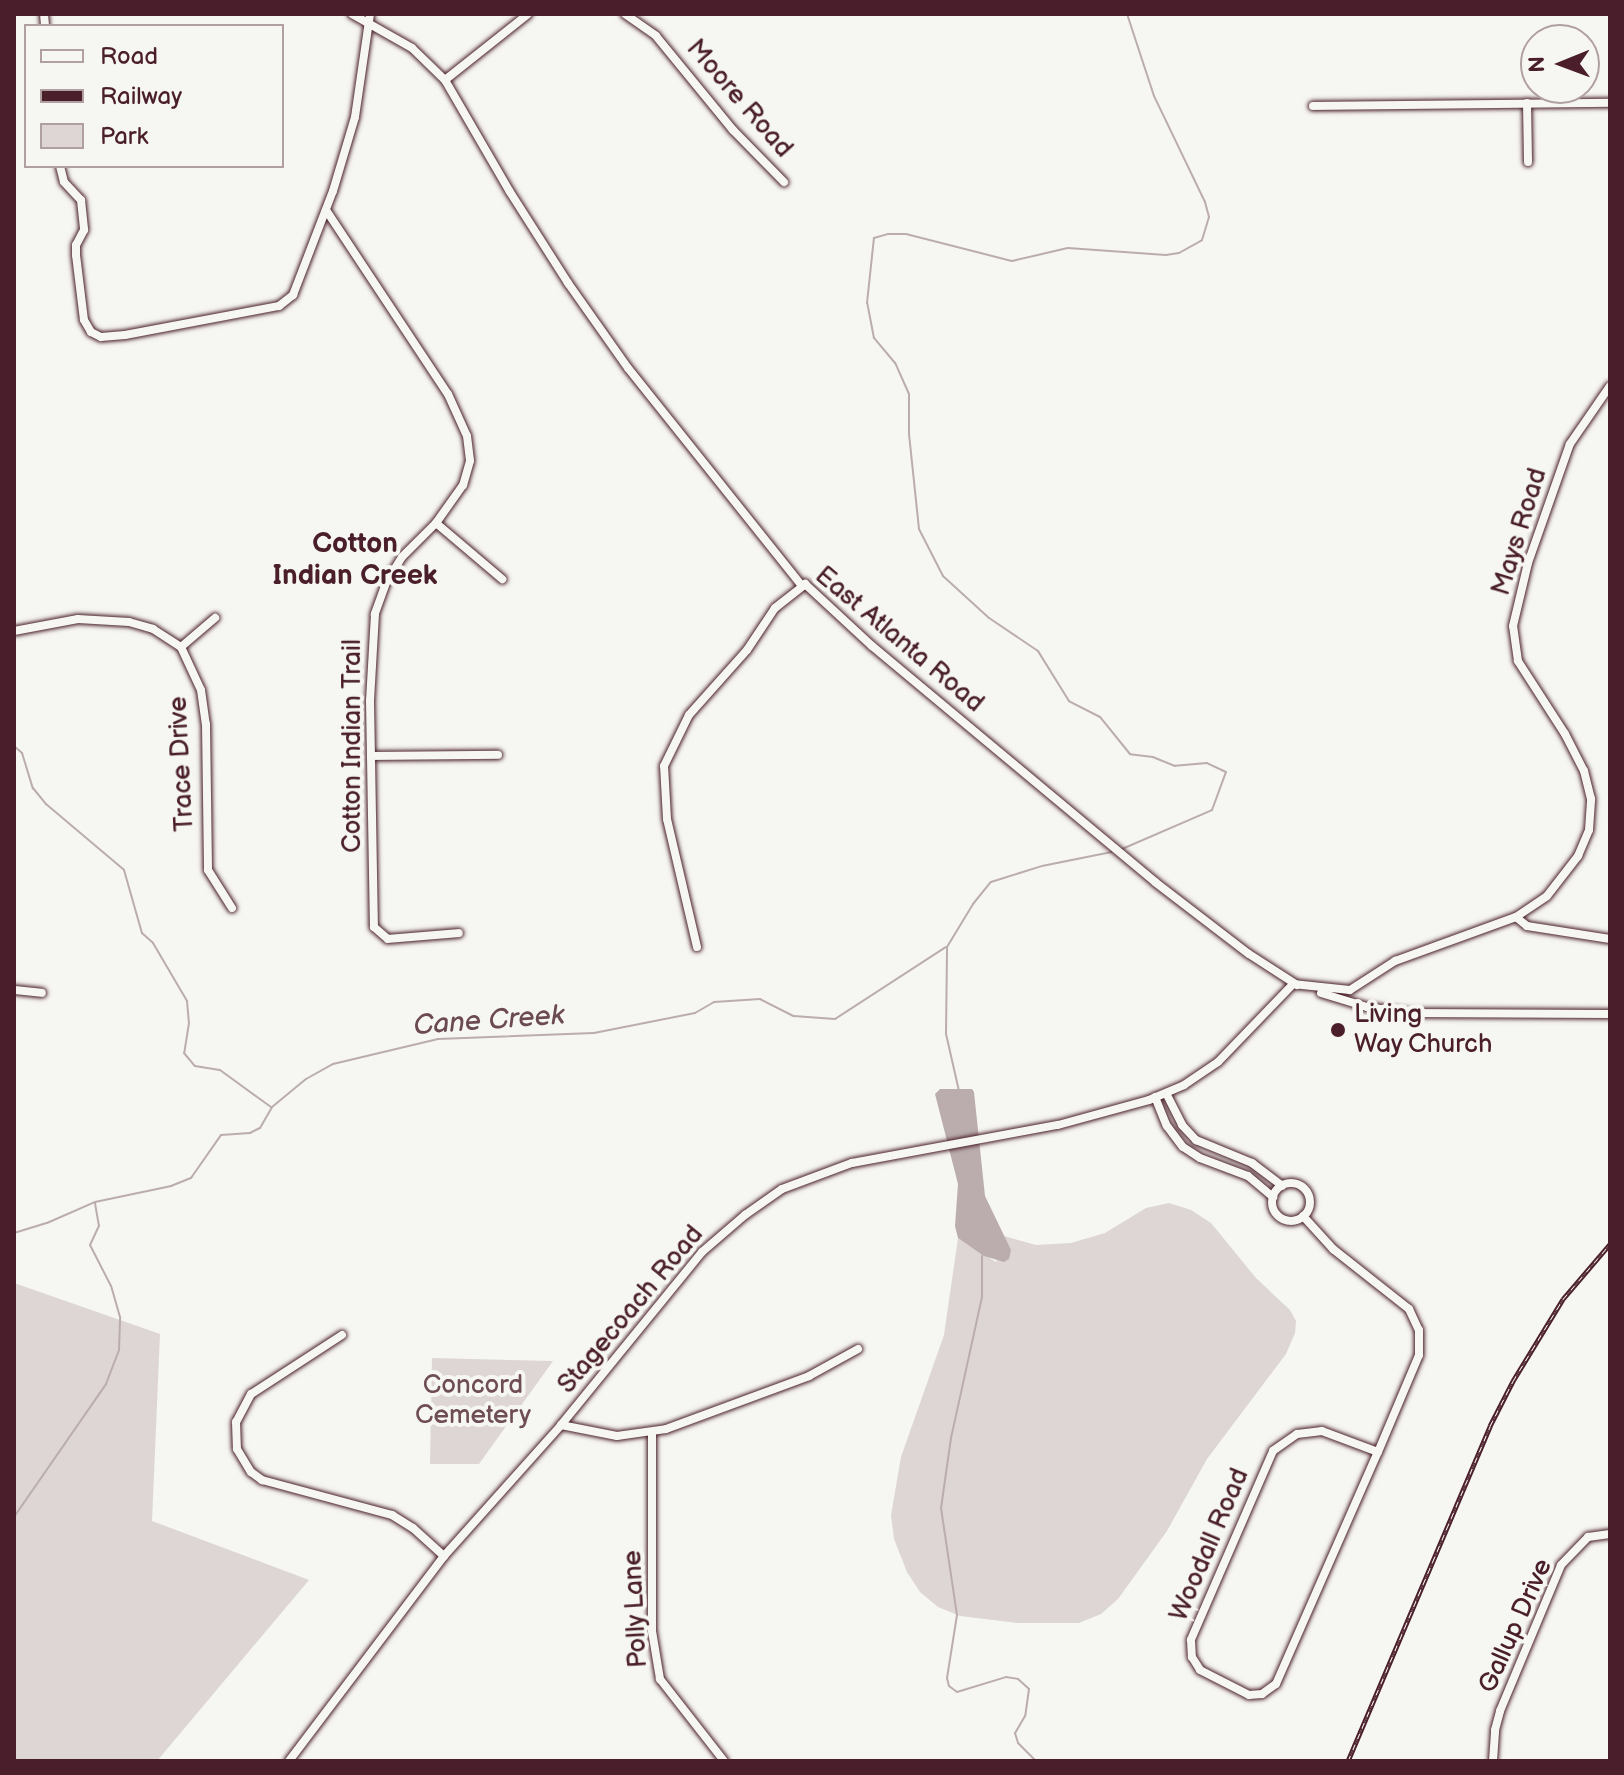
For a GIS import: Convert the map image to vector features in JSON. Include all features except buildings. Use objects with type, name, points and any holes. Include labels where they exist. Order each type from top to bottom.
[{"type":"street","name":"East Atlanta Road","points":[[352,14],[370,18],[426,58],[445,80],[510,192],[628,368],[802,586],[805,584],[872,646],[1155,882],[1293,984],[1367,1007],[1408,1013],[1610,1014]]},
{"type":"street","name":"Moore Road","points":[[625,14],[656,36],[738,137],[784,182]]},
{"type":"street","points":[[445,80],[523,16]]},
{"type":"street","points":[[60,168],[64,182],[81,200],[84,230],[76,245],[76,255],[84,320],[91,332],[101,337],[125,335],[279,306],[293,295],[326,210],[355,117],[370,18]]},
{"type":"street","points":[[1313,106],[1520,103]]},
{"type":"street","points":[[1527,104],[1528,162]]},
{"type":"street","name":"Cotton Indian Trail","points":[[326,210],[448,394],[467,436],[468,474],[436,523],[402,557],[386,583],[375,614],[370,701],[374,927],[388,939],[459,933]]},
{"type":"street","name":"Mays Road","points":[[1293,984],[1350,990],[1395,961],[1516,917],[1547,896],[1562,879],[1589,830],[1591,799],[1584,771],[1565,734],[1518,661],[1513,626],[1528,563],[1570,444],[1610,386]]},
{"type":"street","points":[[436,523],[502,579]]},
{"type":"street","points":[[697,947],[667,819],[664,766],[689,715],[747,650],[775,608],[805,584]]},
{"type":"street","points":[[14,631],[78,619],[129,622],[153,629],[181,647],[215,618]]},
{"type":"street","name":"Trace Drive","points":[[181,647],[201,690],[206,724],[208,870],[232,908]]},
{"type":"street","points":[[372,756],[498,755]]},
{"type":"street","points":[[1516,917],[1527,926],[1610,939]]},
{"type":"street","name":"Stagecoach Road","points":[[289,1761],[444,1556],[561,1425],[702,1252],[745,1215],[782,1189],[817,1173],[927,1148],[1091,1118],[1166,1093],[1218,1062],[1293,984]]},
{"type":"street","points":[[14,990],[42,993]]},
{"type":"street","name":"Woodall Road","points":[[1155,1097],[1167,1126],[1183,1147],[1200,1158],[1248,1176],[1273,1197],[1273,1208],[1282,1218],[1292,1221],[1303,1216],[1309,1206],[1306,1191],[1295,1184],[1282,1186],[1252,1163],[1196,1140],[1178,1119],[1166,1093]]},
{"type":"street","points":[[1273,1197],[1282,1186]]},
{"type":"street","name":"Woodall Road","points":[[1303,1216],[1333,1249],[1406,1305],[1418,1325],[1420,1344],[1417,1360],[1378,1452],[1276,1684],[1262,1694],[1249,1695],[1200,1670],[1192,1657],[1191,1640],[1273,1451],[1297,1434],[1322,1431],[1378,1452]]},
{"type":"street","points":[[342,1335],[251,1394],[236,1422],[237,1449],[251,1472],[262,1480],[392,1515],[413,1528],[444,1556]]},
{"type":"street","points":[[561,1425],[608,1435],[652,1432],[809,1376],[858,1349]]},
{"type":"street","name":"Polly Lane","points":[[652,1432],[652,1631],[660,1679],[724,1761]]},
{"type":"street","name":"Gallup Drive","points":[[1493,1761],[1500,1711],[1561,1565],[1588,1537],[1610,1534]]},
{"type":"green space","points":[[1169,1203],[1191,1210],[1211,1223],[1256,1278],[1290,1310],[1296,1321],[1295,1333],[1286,1354],[1207,1459],[1167,1531],[1118,1599],[1101,1614],[1079,1623],[1019,1623],[960,1616],[938,1607],[920,1592],[907,1572],[894,1539],[891,1515],[901,1457],[944,1335],[958,1238],[996,1262],[1006,1240],[1004,1236],[1036,1245],[1071,1243],[1105,1233],[1146,1208]]},
{"type":"green space","points":[[14,1283],[160,1334],[152,1521],[309,1580],[157,1761],[14,1761]]},
{"type":"green space","name":"Concord Cemetery","points":[[432,1358],[553,1361],[479,1464],[430,1464]]},
{"type":"shaded area","points":[[940,1089],[972,1089],[974,1092],[985,1196],[1011,1250],[1009,1259],[1004,1262],[984,1256],[958,1238],[955,1226],[958,1184],[935,1094]]},
{"type":"waterway","points":[[1122,849],[1212,810],[1226,772],[1207,763],[1175,766],[1153,757],[1130,754],[1100,717],[1069,701],[1038,651],[989,618],[943,576],[919,529],[909,434],[909,394],[895,363],[874,338],[867,303],[874,238],[888,234],[906,234],[1012,261],[1068,248],[1166,255],[1179,253],[1202,240],[1209,217],[1205,202],[1154,96],[1127,14]]},
{"type":"waterway","points":[[14,746],[22,753],[33,788],[46,804],[124,870],[142,933],[153,943],[187,1001],[189,1023],[184,1053],[195,1066],[220,1070],[271,1107]]},
{"type":"waterway","points":[[959,1091],[946,1034],[947,947],[973,904],[991,882],[1042,866],[1112,852]]},
{"type":"waterway","name":"Cane Creek","points":[[14,1233],[47,1223],[95,1202],[171,1186],[191,1178],[221,1135],[250,1133],[260,1128],[272,1107],[306,1079],[333,1064],[438,1039],[594,1033],[695,1013],[714,1002],[760,999],[794,1016],[835,1019],[946,947]]},
{"type":"waterway","points":[[14,1517],[106,1384],[119,1350],[120,1317],[111,1286],[90,1245],[99,1226],[95,1203]]},
{"type":"waterway","points":[[982,1256],[982,1297],[951,1438],[941,1508],[957,1615],[947,1678],[949,1686],[957,1692],[1006,1677],[1018,1679],[1029,1689],[1025,1716],[1015,1733],[1018,1743],[1036,1761]]},
{"type":"railway","points":[[1348,1761],[1490,1426],[1513,1381],[1563,1299],[1610,1244]]},
{"type":"place","name":"Living Way Church","points":[[1338,1030]]},
{"type":"district","name":"Cotton Indian Creek","points":[[355,560]]}]
